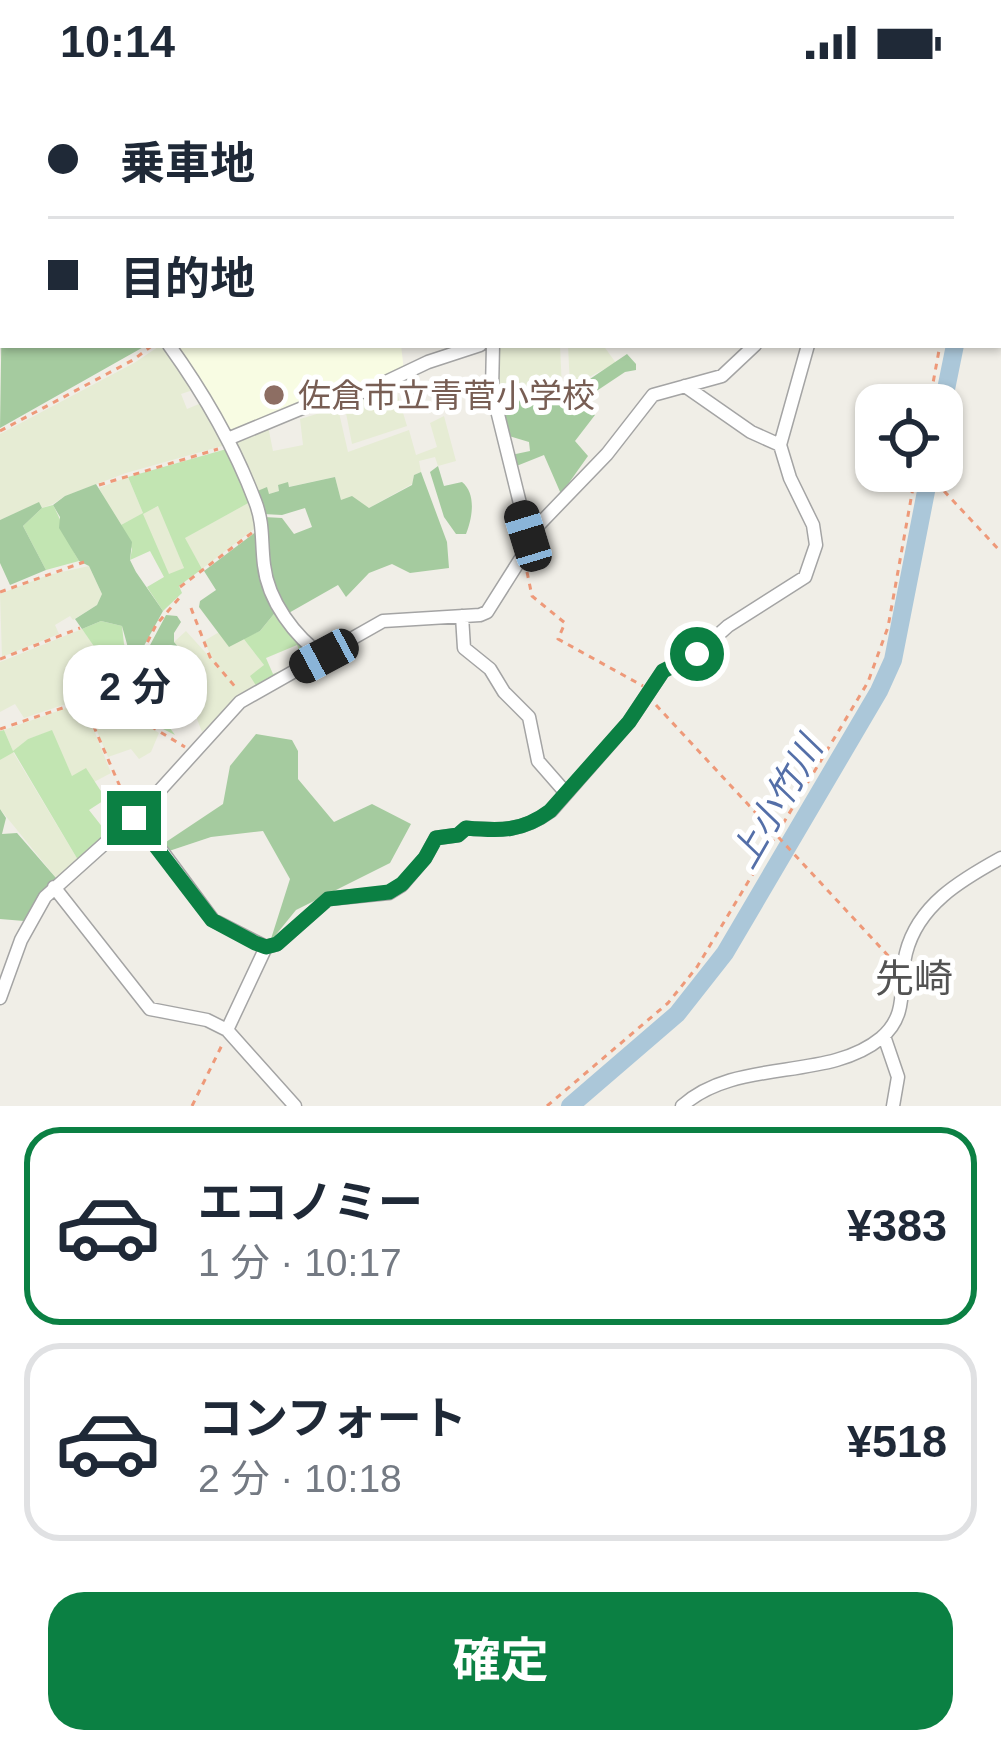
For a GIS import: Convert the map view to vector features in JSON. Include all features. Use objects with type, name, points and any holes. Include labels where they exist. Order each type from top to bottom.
[{"type":"street","points":[[172,348],[231,441],[263,523],[264,567],[274,597],[298,635],[324,656]]},
{"type":"street","points":[[231,441],[312,404],[367,391],[471,348]]},
{"type":"street","points":[[0,998],[28,922],[54,887],[135,817],[245,699],[388,619],[487,612],[530,544],[515,495],[492,376],[493,348]]},
{"type":"street","points":[[528,536],[607,454],[653,395],[730,372],[752,348]]},
{"type":"street","points":[[135,817],[212,920],[266,947],[277,944],[328,899],[389,892],[402,884],[436,838],[458,835],[466,828],[509,831],[550,811],[676,662],[697,654],[728,626],[805,577],[816,545],[813,525],[780,445],[807,348]]},
{"type":"street","points":[[685,386],[736,423],[780,445]]},
{"type":"street","points":[[462,616],[464,648],[490,669],[504,692],[529,717],[538,761],[566,793]]},
{"type":"street","points":[[682,1106],[695,1094],[723,1083],[847,1056],[884,1036],[900,1013],[909,943],[938,898],[1001,858]]},
{"type":"street","points":[[54,887],[150,1009],[207,1020],[229,1032],[296,1106]]},
{"type":"street","points":[[229,1032],[266,947]]},
{"type":"street","points":[[884,1036],[898,1078],[892,1106]]},
{"type":"path","points":[[0,431],[149,348]]},
{"type":"path","points":[[932,384],[939,348]]},
{"type":"path","points":[[99,485],[231,441]]},
{"type":"path","points":[[547,1106],[668,1003],[697,967],[776,837],[868,682],[888,627],[912,492]]},
{"type":"path","points":[[945,492],[1001,552]]},
{"type":"path","points":[[181,586],[263,523]]},
{"type":"path","points":[[524,553],[532,596],[565,623],[558,639],[648,693],[889,959],[904,968]]},
{"type":"path","points":[[0,592],[84,562]]},
{"type":"path","points":[[0,728],[125,687],[156,625],[182,596]]},
{"type":"path","points":[[191,608],[210,657],[245,699]]},
{"type":"path","points":[[0,659],[80,628]]},
{"type":"path","points":[[125,687],[142,721],[191,752]]},
{"type":"path","points":[[83,700],[135,817]]},
{"type":"path","points":[[191,1106],[229,1032]]},
{"type":"shaded area","points":[[163,348],[196,389],[181,394],[187,409],[206,401],[229,444],[126,473],[0,520],[0,434]]},
{"type":"shaded area","name":"佐倉市立青菅小学校","points":[[175,348],[401,348],[404,371],[230,432]]},
{"type":"shaded area","points":[[500,348],[560,348],[562,389],[501,406]]},
{"type":"shaded area","points":[[568,348],[605,348],[616,363],[570,387]]},
{"type":"shaded area","points":[[394,383],[407,426],[352,444],[345,408]]},
{"type":"shaded area","points":[[337,404],[348,452],[409,430],[416,455],[437,447],[430,423],[444,416],[456,461],[438,466],[435,457],[419,461],[421,472],[414,475],[412,484],[369,508],[341,500],[335,477],[278,485],[279,491],[269,494],[255,492],[235,441],[268,426],[273,451],[303,445],[300,419]]},
{"type":"shaded area","points":[[128,477],[143,513],[159,506],[184,568],[169,575],[142,514],[121,525],[115,519],[99,488]]},
{"type":"shaded area","points":[[252,501],[262,523],[202,569],[184,538]]},
{"type":"shaded area","points":[[89,566],[102,594],[97,605],[55,625],[59,634],[2,657],[0,594],[48,575]]},
{"type":"shaded area","points":[[82,629],[101,655],[85,665],[102,692],[24,718],[15,704],[0,712],[0,662]]},
{"type":"shaded area","points":[[186,631],[214,662],[204,641],[221,631],[243,638],[264,665],[257,687],[202,732],[194,711],[157,677],[184,655],[174,642]]},
{"type":"shaded area","points":[[107,695],[119,718],[130,714],[159,733],[151,752],[139,759],[131,749],[108,757],[84,701]]},
{"type":"shaded area","points":[[83,702],[111,773],[94,782],[89,776],[72,776],[51,731],[28,739],[13,752],[78,860],[56,878],[0,809],[0,760],[13,751],[4,730]]},
{"type":"green space","points":[[1,348],[142,348],[0,428]]},
{"type":"green space","points":[[627,354],[636,370],[625,372],[586,398],[595,415],[575,441],[588,456],[561,494],[544,455],[514,467],[511,455],[530,451],[529,442],[509,436],[501,406],[584,383]]},
{"type":"green space","points":[[230,448],[252,501],[185,538],[202,569],[179,586],[182,593],[163,611],[147,587],[164,577],[150,551],[130,560],[132,549],[121,525],[143,513],[128,477]],"holes":[[[158,506],[184,568],[169,574],[143,514]]]},
{"type":"green space","points":[[438,466],[444,486],[462,482],[470,493],[466,534],[456,534],[444,517],[430,472]]},
{"type":"green space","points":[[421,472],[447,542],[449,568],[410,573],[392,564],[369,573],[346,597],[338,585],[287,614],[270,585],[264,517],[282,518],[294,534],[312,527],[305,508],[282,515],[263,514],[255,492],[267,487],[269,494],[288,482],[289,487],[335,477],[341,500],[352,496],[369,508],[412,485],[414,475]]},
{"type":"green space","points":[[96,484],[132,542],[130,560],[136,572],[163,611],[133,666],[122,626],[101,621],[82,629],[75,619],[97,605],[102,594],[89,566],[79,561],[59,528],[60,517],[53,505]]},
{"type":"green space","points":[[39,502],[42,508],[23,526],[46,570],[10,585],[0,563],[0,520]]},
{"type":"green space","points":[[53,505],[79,561],[46,570],[23,526],[42,508]]},
{"type":"green space","points":[[261,528],[278,609],[260,631],[229,647],[199,607],[216,590],[204,571]]},
{"type":"green space","points":[[278,609],[317,655],[304,661],[297,645],[266,658],[273,674],[299,663],[257,687],[250,676],[264,665],[243,638],[260,631]]},
{"type":"green space","points":[[166,615],[177,616],[181,622],[174,642],[185,655],[157,678],[186,703],[181,706],[131,681]]},
{"type":"green space","points":[[101,621],[122,626],[124,644],[133,660],[122,685],[102,692],[84,665],[100,655],[82,629]]},
{"type":"green space","points":[[131,681],[181,706],[167,724],[175,735],[143,719],[128,687]]},
{"type":"green space","points":[[4,730],[13,751],[52,730],[72,776],[86,768],[106,799],[89,810],[107,833],[78,860],[14,752],[0,760],[0,731]]},
{"type":"green space","points":[[256,734],[292,740],[298,751],[298,779],[334,822],[372,804],[411,824],[390,863],[296,910],[270,942],[290,879],[263,831],[211,837],[166,852],[163,844],[223,804],[230,766]]},
{"type":"green space","points":[[0,809],[6,818],[2,834],[17,833],[56,878],[24,921],[0,919]]},
{"type":"waterway","name":"上小竹川","points":[[947,384],[954,348]]},
{"type":"waterway","name":"上小竹川","points":[[570,1106],[677,1014],[725,953],[879,691],[893,660],[926,492]]},
{"type":"place","name":"佐倉市立青菅小学校","points":[[274,395]]},
{"type":"district","name":"先崎","points":[[914,978]]},
{"type":"route","points":[[134,818],[212,920],[255,943],[277,944],[328,899],[389,892],[402,884],[436,838],[458,835],[466,828],[509,831],[536,821],[629,722],[663,671],[697,654]]}]
